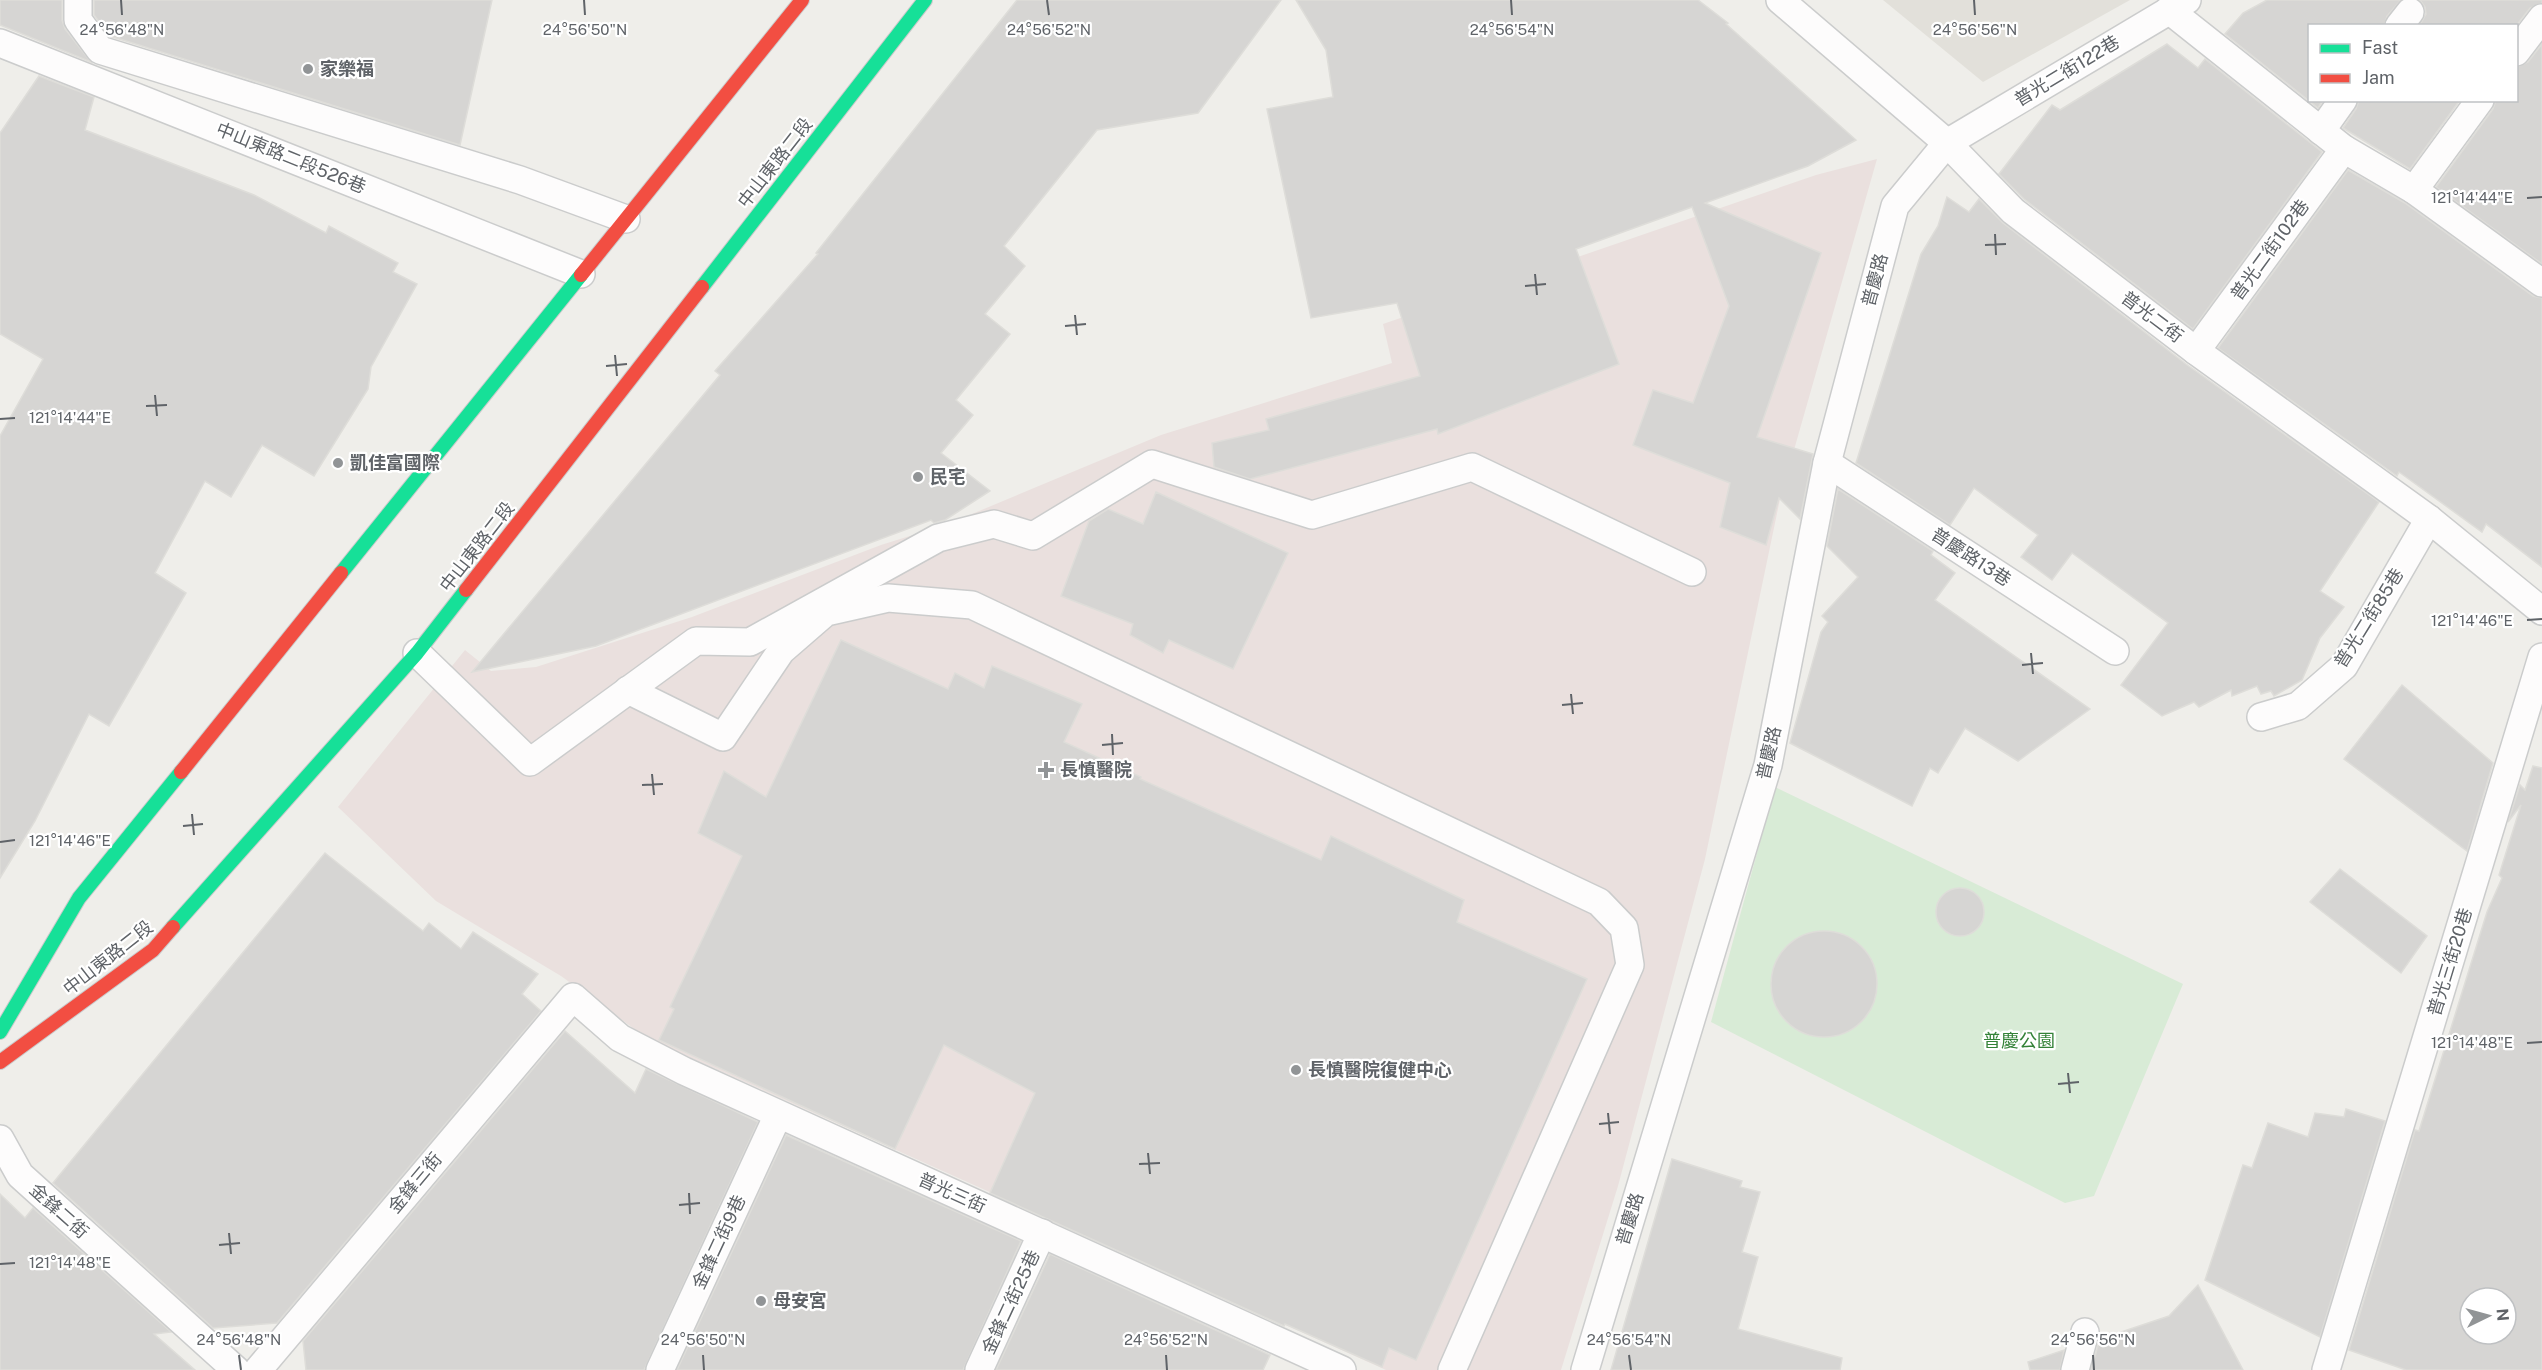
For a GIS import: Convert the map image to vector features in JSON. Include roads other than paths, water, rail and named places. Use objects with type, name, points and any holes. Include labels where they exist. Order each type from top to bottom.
[{"type":"main road","name":"中山東路二段","points":[[0,1032],[79,898],[802,0]]},
{"type":"main road","name":"中山東路二段","points":[[0,1062],[153,950],[417,653],[925,0]]},
{"type":"lane","points":[[78,0],[78,20],[100,50],[520,180],[626,219]]},
{"type":"lane","name":"普光二街","points":[[1780,0],[1947,144],[2013,212],[2196,351],[2429,519],[2542,611]]},
{"type":"lane","points":[[2178,5],[2344,149],[2414,190],[2542,283]]},
{"type":"lane","name":"普光二街122巷","points":[[1947,144],[2178,5]]},
{"type":"lane","points":[[2518,51],[2542,18]]},
{"type":"lane","name":"中山東路二段526巷","points":[[0,43],[581,274]]},
{"type":"lane","points":[[2321,130],[2342,102]]},
{"type":"lane","points":[[2414,190],[2479,102]]},
{"type":"lane","name":"普慶路","points":[[1585,1370],[1768,765],[1827,463],[1895,206],[1947,144]]},
{"type":"lane","name":"普光二街102巷","points":[[2196,351],[2344,149]]},
{"type":"lane","name":"普慶路13巷","points":[[1827,463],[2115,651]]},
{"type":"lane","points":[[417,653],[530,762],[696,641],[750,642],[938,538],[994,524],[1033,536],[1152,464],[1312,515],[1472,467],[1692,572]]},
{"type":"lane","name":"普光二街85巷","points":[[2261,717],[2298,706],[2343,666],[2429,519]]},
{"type":"lane","points":[[628,690],[723,737],[781,651],[826,612],[888,598],[972,605],[1599,902],[1624,928],[1630,965],[1452,1370]]},
{"type":"lane","name":"普光三街20巷","points":[[2326,1370],[2542,657]]},
{"type":"lane","name":"普光三街","points":[[573,997],[620,1038],[778,1115],[1042,1233],[1297,1360],[1342,1370]]},
{"type":"lane","name":"金鋒三街","points":[[258,1370],[573,997]]},
{"type":"lane","name":"金鋒二街9巷","points":[[660,1370],[778,1115]]},
{"type":"lane","name":"金鋒二街","points":[[0,1139],[20,1175],[237,1370]]},
{"type":"lane","name":"金鋒二街25巷","points":[[979,1370],[1042,1233]]},
{"type":"lane","points":[[2075,1370],[2085,1332]]},
{"type":"place","name":"家樂福","points":[[308,69]]},
{"type":"place","name":"凱佳富國際","points":[[338,463]]},
{"type":"place","name":"民宅","points":[[918,477]]},
{"type":"place","name":"長慎醫院","points":[[1046,770]]},
{"type":"place","name":"長慎醫院復健中心","points":[[1296,1070]]},
{"type":"place","name":"母安宮","points":[[761,1301]]},
{"type":"park label","name":"普慶公園","points":[[2019,1041]]}]
